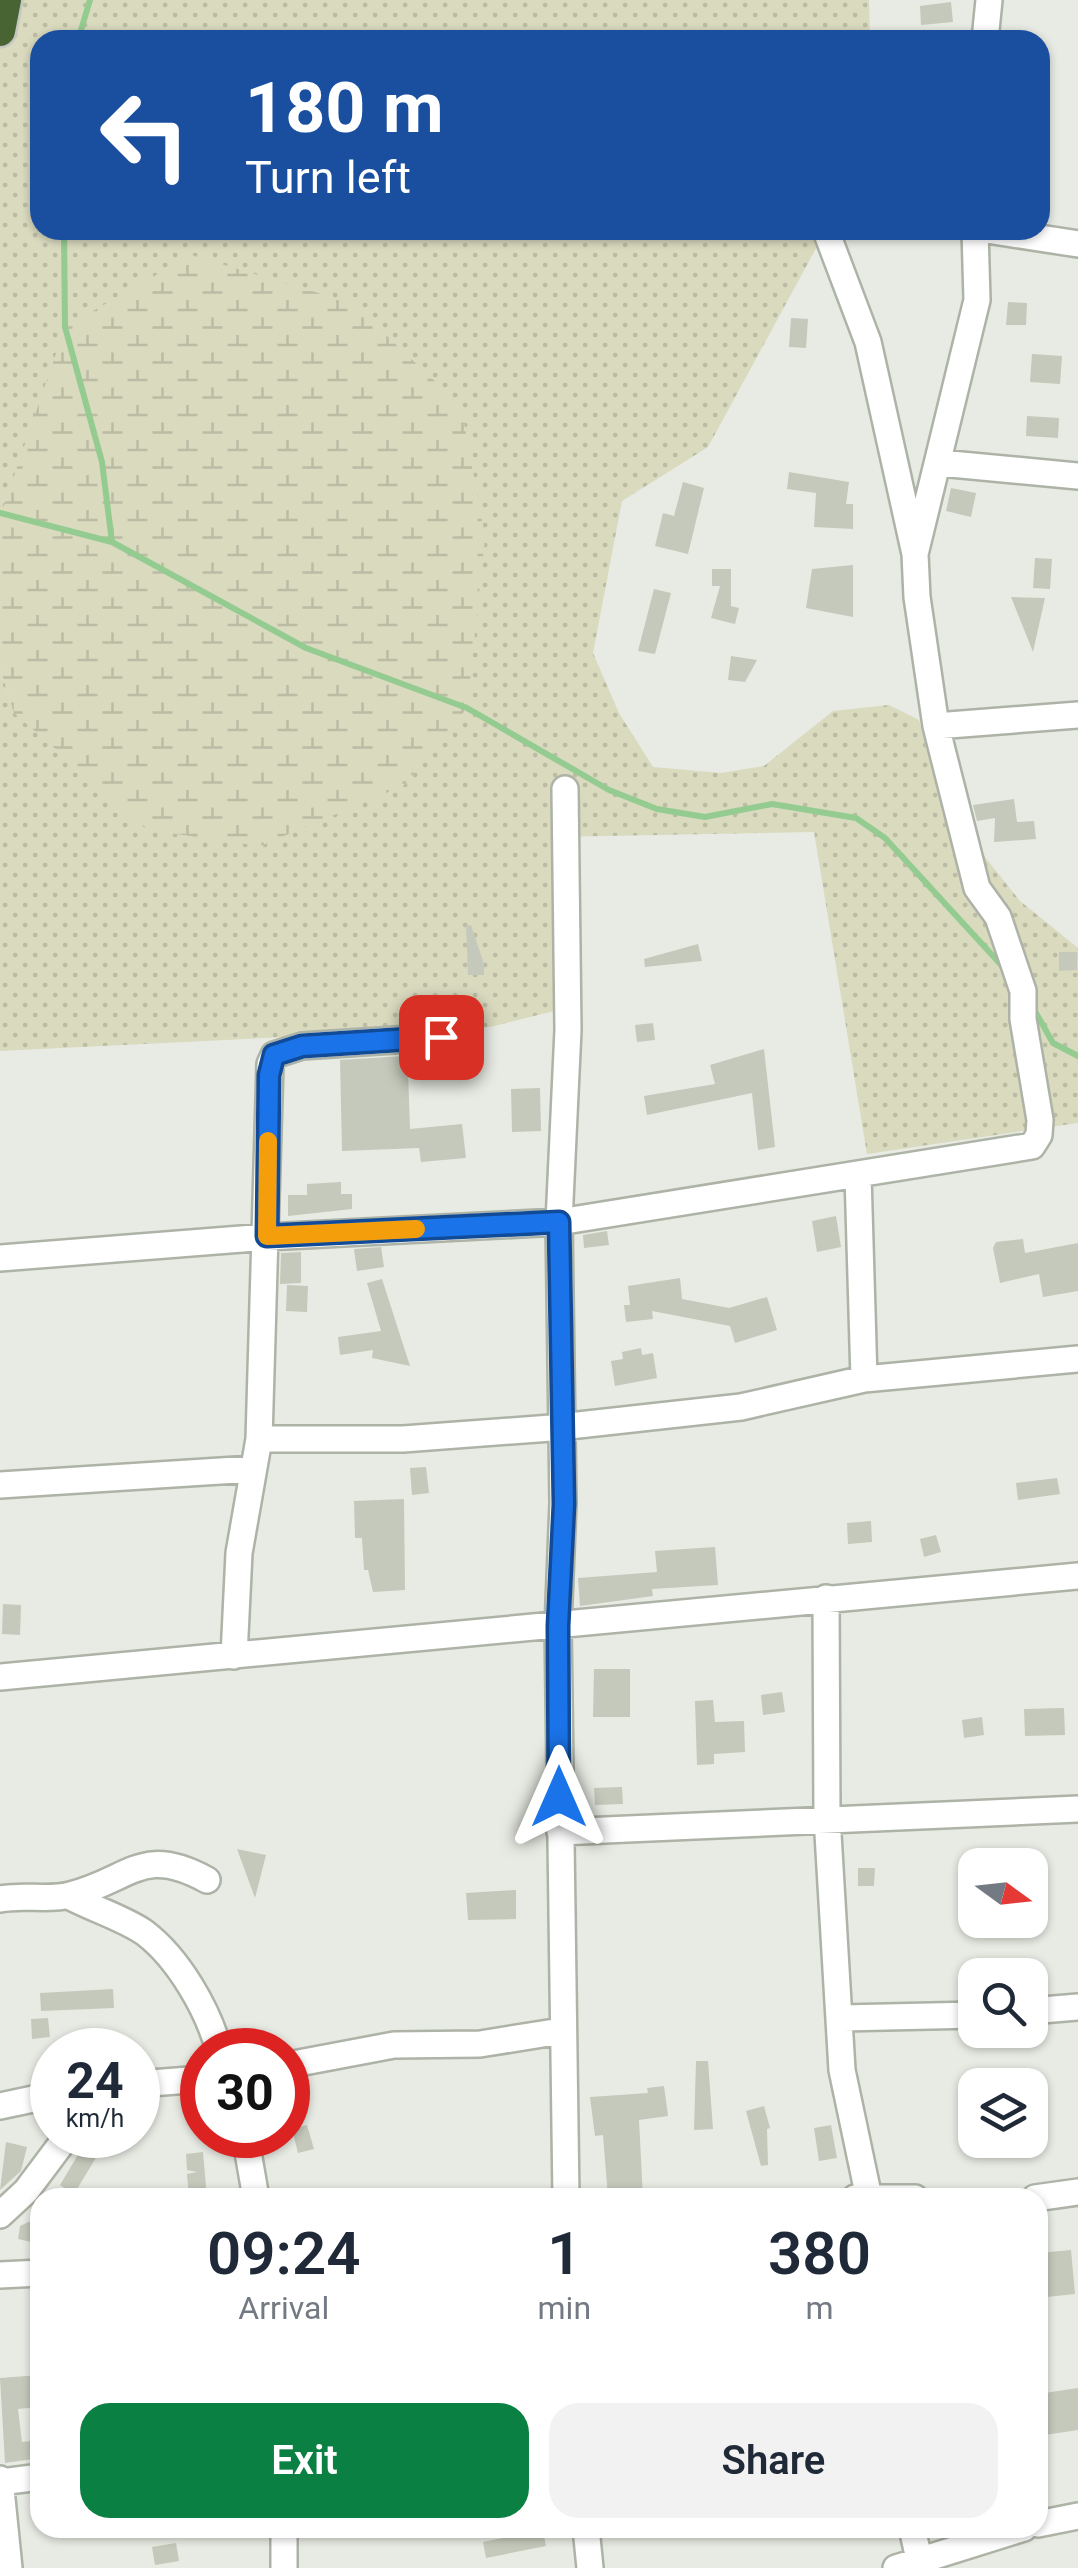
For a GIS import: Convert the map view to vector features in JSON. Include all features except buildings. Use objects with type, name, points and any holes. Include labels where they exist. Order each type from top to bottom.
[{"type":"highway","points":[[0,31],[6,0]]},
{"type":"street","points":[[985,30],[989,0]]},
{"type":"street","points":[[0,1258],[267,1236],[559,1222],[1032,1146],[1039,1135],[1023,991],[998,917],[977,888],[936,726],[917,597],[916,554],[868,342],[829,240]]},
{"type":"street","points":[[916,554],[977,300],[976,240]]},
{"type":"street","points":[[1050,240],[1078,244]]},
{"type":"street","points":[[940,463],[1078,476]]},
{"type":"street","points":[[936,726],[1078,714]]},
{"type":"street","points":[[566,789],[568,1030],[559,1222],[562,1426],[558,1626],[566,2188]]},
{"type":"street","points":[[234,1656],[239,1553],[259,1440],[269,1075],[274,1055],[302,1046],[441,1037]]},
{"type":"street","points":[[858,1175],[864,1379]]},
{"type":"street","points":[[259,1440],[403,1440],[562,1426],[740,1407],[864,1379],[1078,1359]]},
{"type":"street","points":[[0,1485],[252,1469]]},
{"type":"street","points":[[0,1677],[1078,1576]]},
{"type":"street","points":[[826,1598],[827,1817],[842,2018],[842,2070],[862,2188]]},
{"type":"street","points":[[560,1832],[1078,1808]]},
{"type":"street","points":[[0,1899],[68,1896],[140,1866],[176,1864],[207,1880]]},
{"type":"street","points":[[68,1896],[144,1933],[189,1986],[213,2028]]},
{"type":"street","points":[[1048,2009],[1078,2007]]},
{"type":"street","points":[[842,2018],[958,2015]]},
{"type":"street","points":[[310,2061],[394,2045],[480,2044],[562,2031]]},
{"type":"street","points":[[0,2106],[30,2100]]},
{"type":"street","points":[[0,2214],[26,2191],[51,2158]]},
{"type":"street","points":[[249,2158],[254,2188]]},
{"type":"street","points":[[1048,2196],[1078,2192]]},
{"type":"street","points":[[0,2275],[30,2274]]},
{"type":"street","points":[[8,2568],[0,2481],[30,2478]]},
{"type":"street","points":[[1048,2522],[1078,2516]]},
{"type":"street","points":[[284,2538],[284,2568]]},
{"type":"street","points":[[587,2538],[590,2568]]},
{"type":"street","points":[[912,2538],[912,2565],[994,2538]]},
{"type":"green space","points":[[0,0],[869,0],[870,30],[30,30],[30,240],[821,240],[708,447],[622,501],[593,653],[619,713],[653,767],[721,773],[764,766],[833,711],[889,705],[919,720],[940,801],[1020,901],[1078,948],[1078,1123],[867,1154],[814,832],[551,837],[570,1007],[490,1027],[0,1051],[0,668],[14,713],[0,517]]},
{"type":"green space","points":[[191,255],[352,303],[461,406],[485,538],[467,708],[403,786],[260,846],[149,830],[14,713],[0,668],[0,517],[65,327]]},
{"type":"waterway","points":[[81,30],[90,0]]},
{"type":"waterway","points":[[64,240],[65,327],[102,462],[112,542]]},
{"type":"waterway","points":[[0,513],[112,542],[306,648],[467,708],[609,790],[657,809],[705,817],[772,804],[856,818],[885,838],[1004,968]]},
{"type":"waterway","points":[[1032,1006],[1053,1043],[1078,1056]]},
{"type":"slow traffic","points":[[268,1141],[267,1236],[416,1229]]},
{"type":"route","points":[[441,1037],[302,1046],[274,1055],[269,1075],[267,1236],[559,1222],[564,1504],[558,1626],[559,1797]]}]
